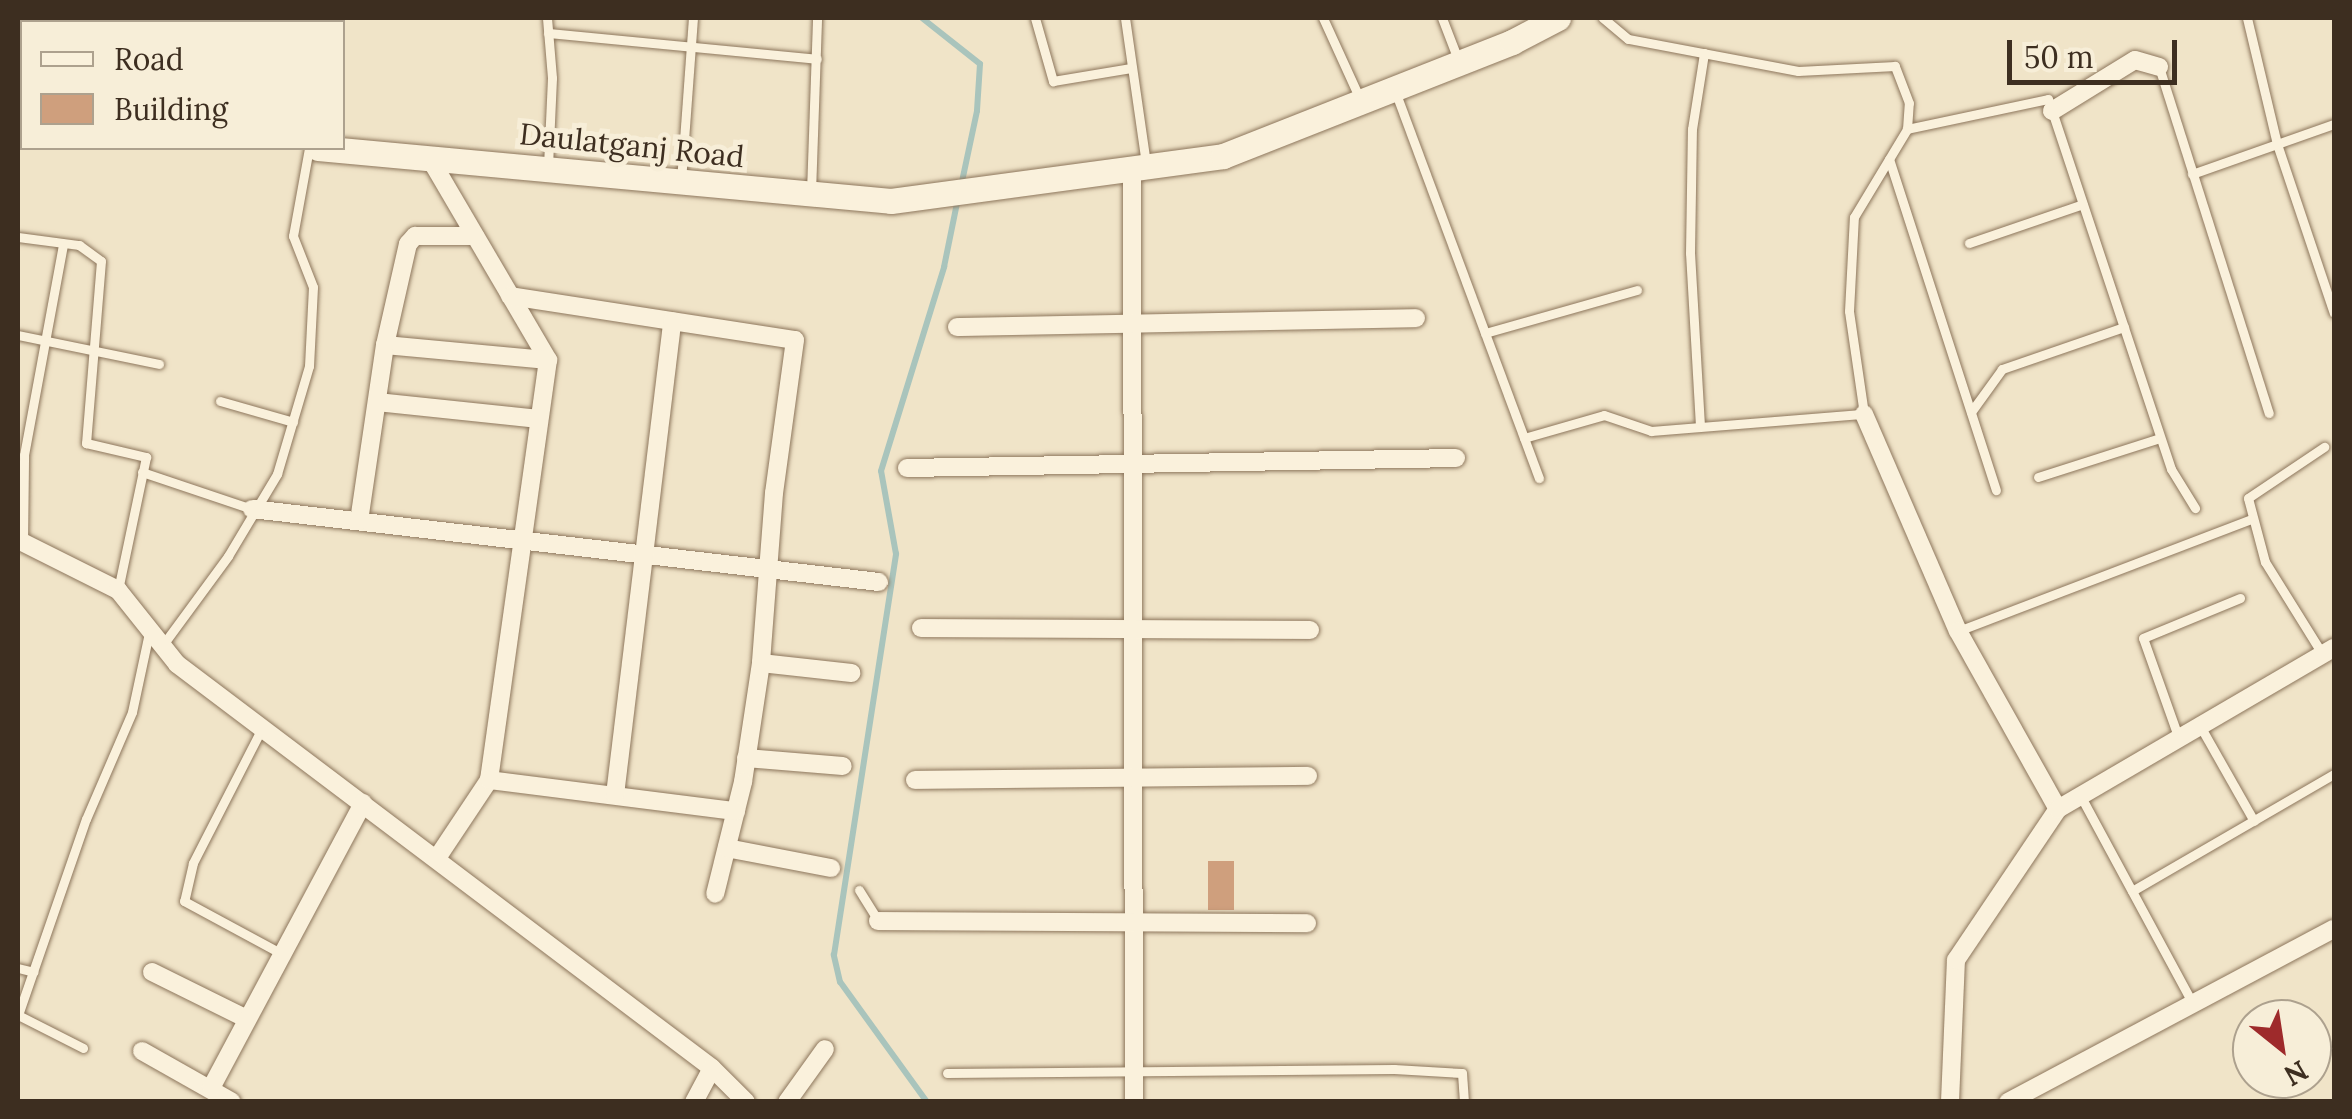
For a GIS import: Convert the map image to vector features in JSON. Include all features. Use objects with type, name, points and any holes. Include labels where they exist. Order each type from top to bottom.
[{"type":"street","name":"Daulatganj Road","points":[[340,150],[891,202],[1223,156],[1459,63],[1558,18]]},
{"type":"street","points":[[2052,111],[2135,60],[2159,67]]},
{"type":"street","points":[[429,158],[548,360],[489,780],[437,858]]},
{"type":"street","points":[[1134,1102],[1132,464],[1139,169]]},
{"type":"street","points":[[360,521],[385,345],[408,244],[415,236],[475,236]]},
{"type":"street","points":[[510,296],[795,340],[774,493],[760,664],[736,811],[716,894]]},
{"type":"street","points":[[958,328],[1134,321],[1416,318]]},
{"type":"street","points":[[615,796],[672,321]]},
{"type":"street","points":[[385,345],[548,360]]},
{"type":"street","points":[[377,402],[539,418]]},
{"type":"street","points":[[1864,414],[1958,631],[2058,809]]},
{"type":"street","points":[[906,468],[1456,458]]},
{"type":"street","points":[[252,509],[879,582]]},
{"type":"street","points":[[20,541],[118,590],[161,648],[712,1068],[746,1102]]},
{"type":"street","points":[[921,628],[1310,630]]},
{"type":"street","points":[[1950,1102],[1956,960],[2058,809],[2329,652]]},
{"type":"street","points":[[760,664],[852,672]]},
{"type":"street","points":[[746,758],[842,766]]},
{"type":"street","points":[[915,780],[1308,776]]},
{"type":"street","points":[[489,780],[736,811]]},
{"type":"street","points":[[211,1088],[363,803]]},
{"type":"street","points":[[726,848],[831,868]]},
{"type":"street","points":[[878,921],[1306,923]]},
{"type":"street","points":[[2008,1102],[2334,930]]},
{"type":"street","points":[[152,972],[247,1020]]},
{"type":"street","points":[[787,1102],[825,1049]]},
{"type":"street","points":[[142,1051],[232,1102]]},
{"type":"street","points":[[694,1102],[712,1068]]},
{"type":"lane","points":[[18,26],[20,18]]},
{"type":"lane","points":[[547,18],[548,170]]},
{"type":"lane","points":[[681,184],[693,18]]},
{"type":"lane","points":[[811,195],[817,18]]},
{"type":"lane","points":[[1034,18],[1053,81],[1131,68]]},
{"type":"lane","points":[[1125,18],[1139,169]]},
{"type":"lane","points":[[1323,18],[1361,102]]},
{"type":"lane","points":[[1442,18],[1459,63]]},
{"type":"lane","points":[[1524,438],[1604,415],[1651,430],[1864,414],[1849,311],[1854,217],[1907,130],[1909,103],[1896,66],[1798,71],[1628,39],[1603,18]]},
{"type":"lane","points":[[2247,18],[2277,144],[2334,313]]},
{"type":"lane","points":[[548,33],[817,60]]},
{"type":"lane","points":[[1700,426],[1690,253],[1692,130],[1704,53]]},
{"type":"lane","points":[[2159,67],[2268,413]]},
{"type":"lane","points":[[1394,89],[1539,478]]},
{"type":"lane","points":[[1907,130],[2048,99],[2171,469],[2195,508]]},
{"type":"lane","points":[[2192,174],[2334,124]]},
{"type":"lane","points":[[161,648],[228,556],[252,509],[277,474],[310,366],[312,287],[292,236],[309,150]]},
{"type":"lane","points":[[1889,159],[1996,490]]},
{"type":"lane","points":[[1969,243],[2083,204]]},
{"type":"lane","points":[[18,237],[79,245],[101,260],[86,443],[146,457],[118,590]]},
{"type":"lane","points":[[20,541],[21,455],[63,244]]},
{"type":"lane","points":[[1485,333],[1637,290]]},
{"type":"lane","points":[[1971,412],[2002,369],[2124,327]]},
{"type":"lane","points":[[18,335],[159,364]]},
{"type":"lane","points":[[220,401],[292,422]]},
{"type":"lane","points":[[2038,477],[2160,438]]},
{"type":"lane","points":[[2324,448],[2248,498],[2265,562],[2329,652]]},
{"type":"lane","points":[[142,472],[252,509]]},
{"type":"lane","points":[[1958,631],[2252,519]]},
{"type":"lane","points":[[2179,739],[2144,638],[2240,598]]},
{"type":"lane","points":[[82,1048],[18,1015],[86,819],[132,712],[149,633]]},
{"type":"lane","points":[[2200,726],[2254,821]]},
{"type":"lane","points":[[262,728],[193,863],[184,900],[282,954]]},
{"type":"lane","points":[[2132,891],[2334,774]]},
{"type":"lane","points":[[2080,796],[2193,1004]]},
{"type":"lane","points":[[859,890],[878,921]]},
{"type":"lane","points":[[18,968],[34,972]]},
{"type":"lane","points":[[947,1073],[1394,1069],[1462,1073],[1464,1102]]},
{"type":"building","points":[[1208,861],[1234,861],[1234,910],[1208,910]]},
{"type":"waterway","points":[[922,18],[980,64],[977,111],[961,186]]},
{"type":"waterway","points":[[927,1102],[840,982],[834,955],[896,554],[881,471],[944,267],[958,198]]}]
